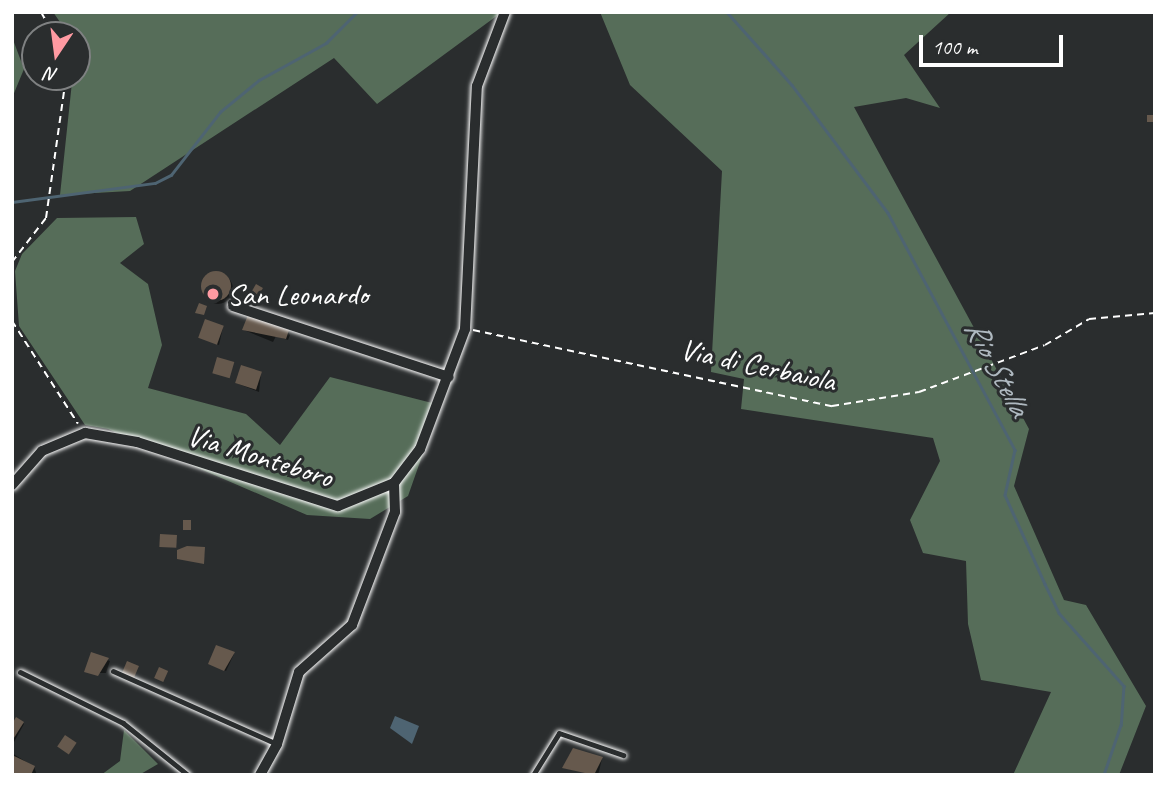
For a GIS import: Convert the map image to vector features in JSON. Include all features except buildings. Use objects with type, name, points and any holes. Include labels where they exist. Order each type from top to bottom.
[{"type":"street","points":[[260,775],[277,744],[299,672],[352,625],[395,512],[394,484],[419,449],[449,377],[465,329],[477,86],[505,12]]},
{"type":"street","points":[[233,306],[449,377]]},
{"type":"street","points":[[12,485],[43,451],[85,433]]},
{"type":"street","name":"Via Monteboro","points":[[85,433],[137,442],[338,506],[394,484]]},
{"type":"lane","points":[[113,671],[277,744]]},
{"type":"lane","points":[[20,672],[123,723],[188,775]]},
{"type":"lane","points":[[533,775],[559,733],[623,755]]},
{"type":"path","points":[[12,262],[46,218],[64,91]]},
{"type":"path","name":"Via di Cerbaiola","points":[[465,329],[832,406],[919,392],[1045,345],[1089,319],[1155,313]]},
{"type":"path","points":[[12,321],[85,433]]},
{"type":"green space","points":[[53,12],[502,12],[377,104],[334,58],[130,191],[60,195],[71,91],[91,91],[91,21],[59,21]]},
{"type":"green space","points":[[600,12],[951,12],[904,55],[940,108],[906,98],[854,107],[1029,429],[1014,486],[1064,600],[1086,605],[1146,706],[1119,775],[1013,775],[1051,692],[981,680],[968,624],[966,561],[923,553],[910,520],[940,461],[933,438],[741,409],[744,379],[711,372],[722,171],[630,85]]},
{"type":"green space","points":[[12,37],[21,61],[21,76],[12,98]]},
{"type":"green space","points":[[136,217],[144,244],[120,263],[148,284],[162,345],[148,388],[246,414],[280,445],[330,377],[440,405],[408,496],[370,519],[307,515],[108,429],[85,425],[19,326],[15,271],[22,254],[57,218]]},
{"type":"green space","points":[[124,730],[158,764],[139,775],[101,775],[120,761]]},
{"type":"water","points":[[395,716],[419,726],[412,744],[390,728]]},
{"type":"waterway","points":[[12,202],[155,183],[171,175],[220,112],[259,80],[326,43],[357,12]]},
{"type":"waterway","name":"Rio Stella","points":[[727,12],[792,85],[888,213],[1015,450],[1005,495],[1045,584],[1059,613],[1124,686],[1121,725],[1104,775]]},
{"type":"place","name":"San Leonardo","points":[[213,294]]}]
